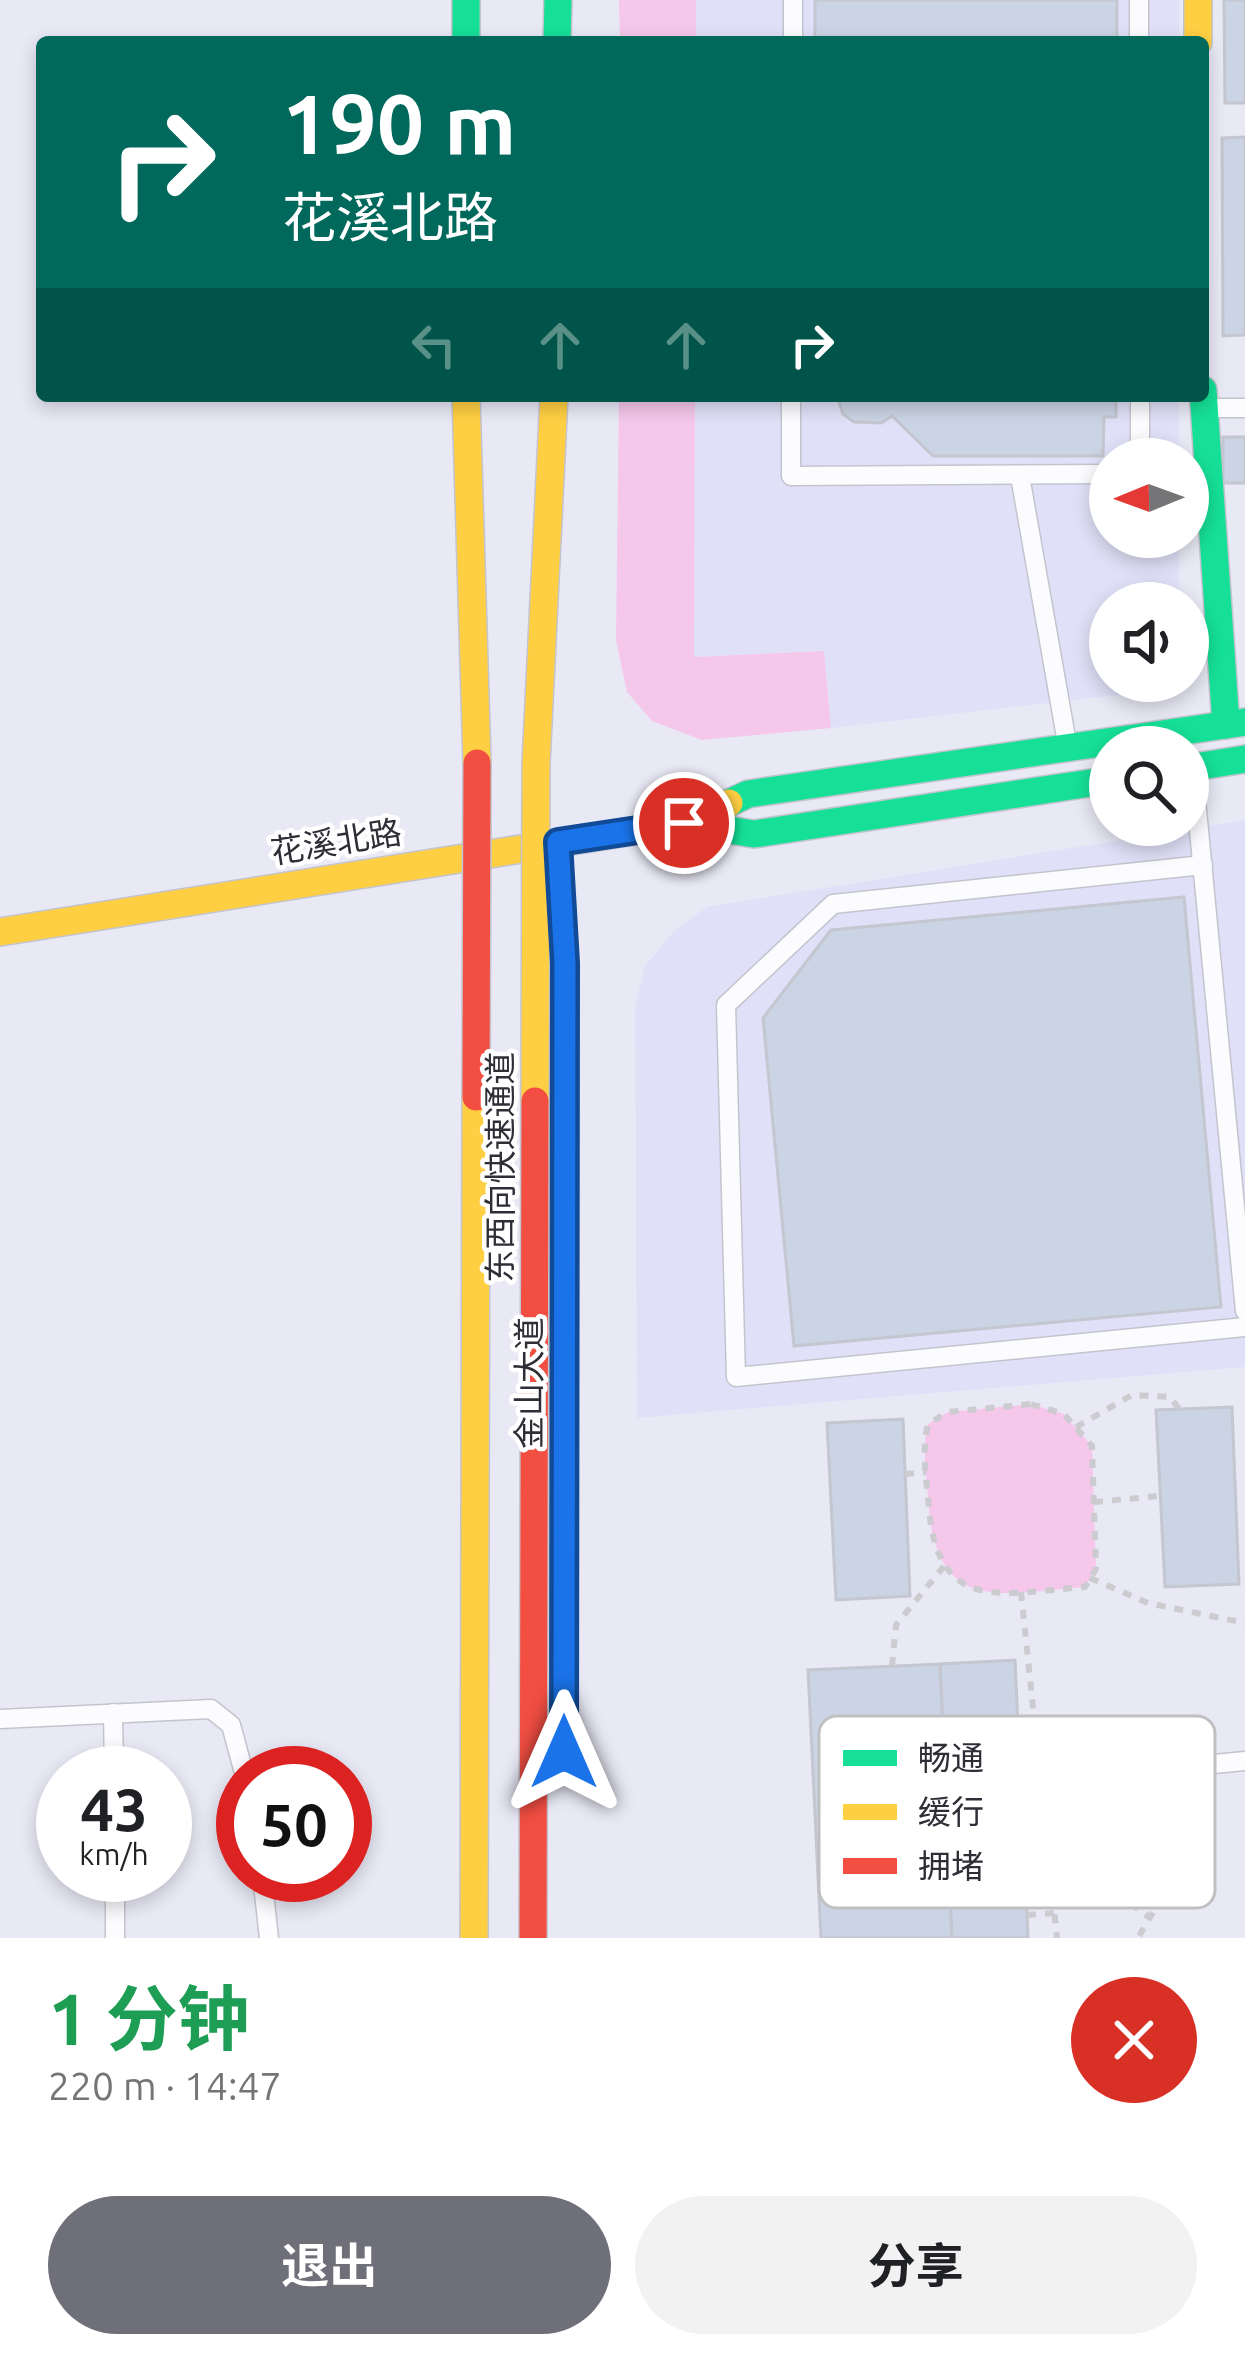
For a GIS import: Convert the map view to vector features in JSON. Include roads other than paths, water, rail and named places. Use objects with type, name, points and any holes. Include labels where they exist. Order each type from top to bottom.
[{"type":"main road","points":[[453,0],[454,36]]},
{"type":"main road","points":[[466,0],[466,36]]},
{"type":"main road","points":[[555,0],[555,36]]},
{"type":"main road","points":[[1198,0],[1198,36]]},
{"type":"main road","points":[[455,1938],[462,402]]},
{"type":"main road","name":"东西向快速通道","points":[[462,402],[477,763],[474,1938]]},
{"type":"main road","points":[[554,402],[558,842],[564,943]]},
{"type":"main road","name":"东西向快速通道","points":[[533,1938],[536,764],[554,402]]},
{"type":"main road","points":[[684,823],[748,794],[1235,723],[1204,402]]},
{"type":"main road","points":[[1209,765],[1245,760]]},
{"type":"main road","points":[[684,823],[754,835],[1089,783]]},
{"type":"main road","name":"花溪北路","points":[[0,932],[684,823]]},
{"type":"lane","points":[[793,0],[793,36]]},
{"type":"lane","points":[[1139,0],[1139,36]]},
{"type":"lane","points":[[1209,400],[1243,407]]},
{"type":"lane","points":[[791,402],[791,476],[1089,475]]},
{"type":"lane","points":[[1140,402],[1140,438]]},
{"type":"lane","points":[[1020,476],[1068,747]]},
{"type":"lane","points":[[1200,846],[1245,1311]]},
{"type":"lane","points":[[1203,865],[833,904],[726,1005],[736,1377],[1245,1327]]},
{"type":"lane","points":[[113,1713],[114,1746]]},
{"type":"lane","points":[[0,1719],[222,1713],[239,1746]]},
{"type":"lane","points":[[1215,1764],[1245,1761]]},
{"type":"lane","points":[[115,1902],[115,1938]]},
{"type":"lane","points":[[265,1902],[269,1938]]}]
